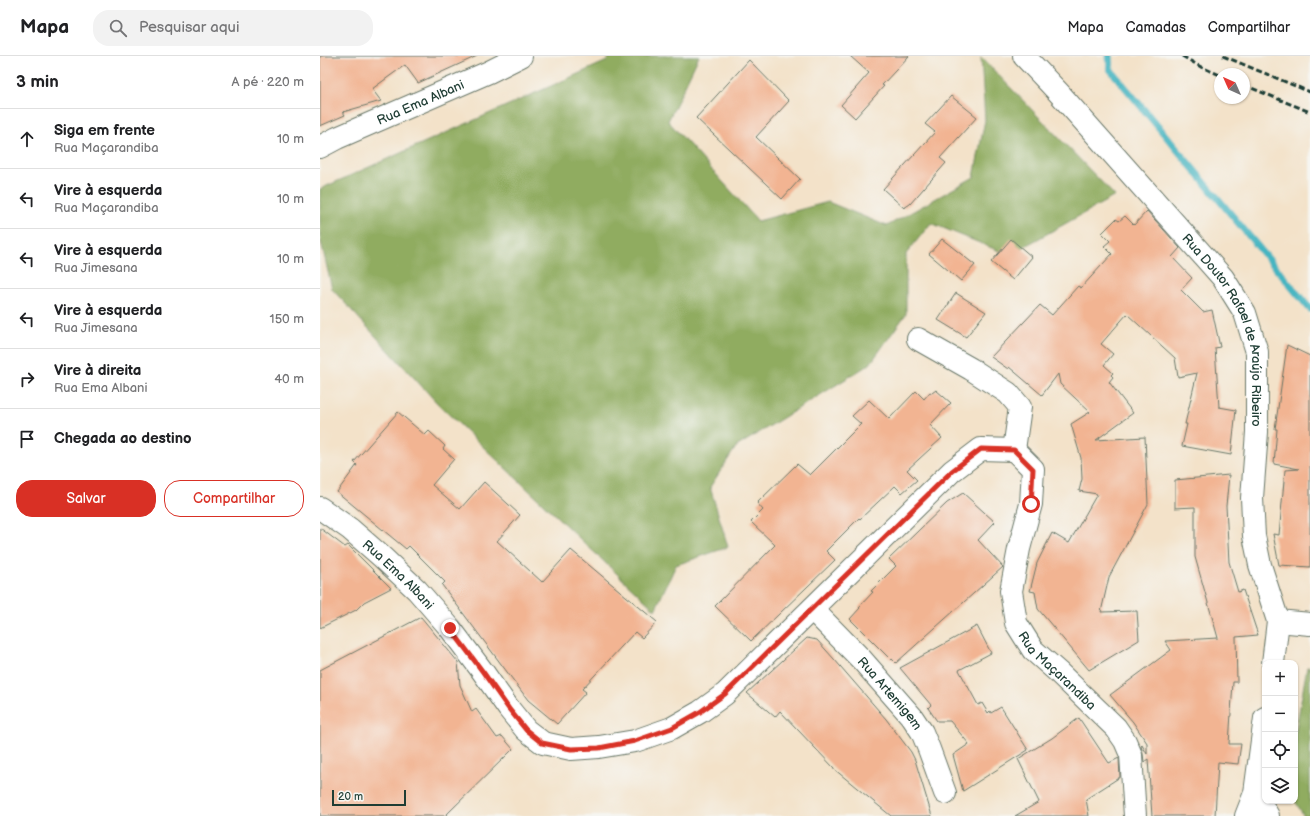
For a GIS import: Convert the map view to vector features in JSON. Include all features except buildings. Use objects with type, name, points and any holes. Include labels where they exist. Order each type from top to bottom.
[{"type":"street","name":"Rua Ema Albani","points":[[320,147],[337,138],[489,72],[521,56]]},
{"type":"street","name":"Rua Doutor Rafael de Araújo Ribeiro","points":[[1024,56],[1223,278],[1245,314],[1257,352],[1257,432],[1252,498],[1254,536],[1260,565],[1278,621],[1272,660]]},
{"type":"street","points":[[812,609],[952,471],[981,449],[1014,450],[1020,407],[1008,393],[918,338]]},
{"type":"street","name":"Rua Maçarandiba","points":[[1014,450],[1033,469],[1031,504],[1019,549],[1011,591],[1016,623],[1033,650],[1116,728],[1125,741],[1131,755],[1135,816]]},
{"type":"street","name":"Rua Ema Albani","points":[[320,508],[350,529],[417,590],[450,628],[526,730],[542,743],[571,749],[599,748],[635,741],[672,728],[700,712],[725,694],[812,609]]},
{"type":"street","name":"Rua Artemigem","points":[[812,609],[862,660],[912,717],[922,732],[945,793]]},
{"type":"street","points":[[1278,621],[1310,624]]},
{"type":"street","points":[[1246,816],[1254,793],[1263,732]]},
{"type":"street","points":[[1254,793],[1268,816]]},
{"type":"green space","points":[[609,56],[699,56],[668,121],[758,221],[828,202],[887,226],[974,177],[985,120],[981,57],[1115,196],[1009,255],[931,223],[906,254],[906,314],[870,364],[736,447],[710,487],[728,547],[676,565],[655,610],[439,405],[332,289],[320,237],[320,189],[607,61]]},
{"type":"green space","points":[[1307,667],[1310,667],[1310,816],[1304,816],[1297,804],[1298,718]]},
{"type":"waterway","points":[[1109,56],[1110,69],[1310,309]]},
{"type":"railway","points":[[1182,56],[1214,72]]},
{"type":"railway","points":[[1223,56],[1310,92]]},
{"type":"railway","points":[[1250,87],[1310,112]]},
{"type":"route","points":[[450,628],[509,709],[526,730],[542,743],[571,749],[599,748],[635,741],[672,728],[700,712],[725,694],[952,471],[981,449],[1014,450],[1033,469],[1031,504]]}]
